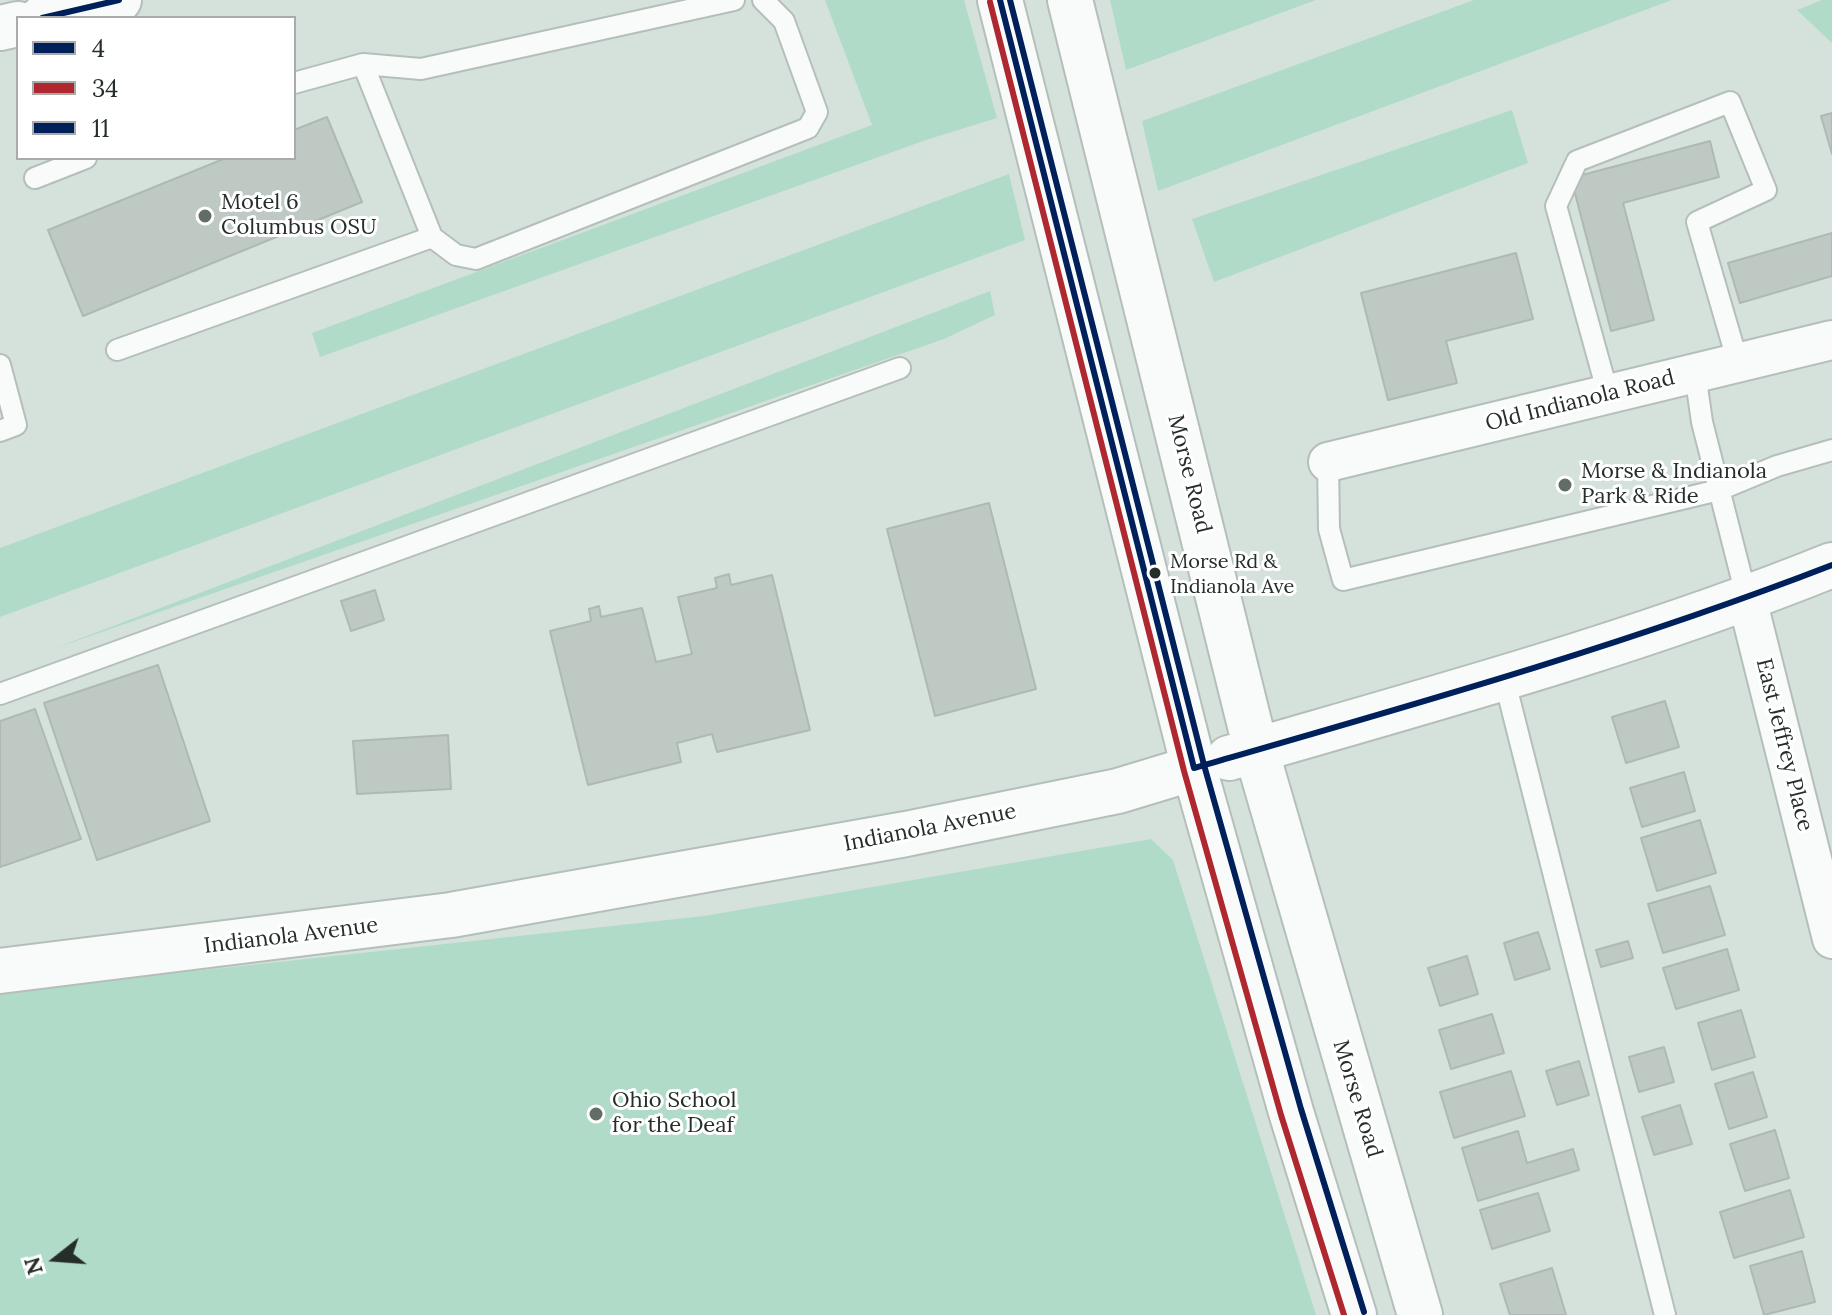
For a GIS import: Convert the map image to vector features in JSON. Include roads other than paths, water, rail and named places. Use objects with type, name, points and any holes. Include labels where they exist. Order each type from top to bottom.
[{"type":"main road","points":[[1000,0],[1194,768],[1291,1112],[1354,1315]]},
{"type":"main road","name":"Morse Road","points":[[1070,0],[1256,750],[1420,1315]]},
{"type":"main road","points":[[60,16],[112,7]]},
{"type":"main road","name":"Indianola Avenue","points":[[0,971],[451,915],[921,831],[1118,791],[1579,656],[1747,599],[1832,565]]},
{"type":"street","name":"Old Indianola Road","points":[[1328,462],[1832,340]]},
{"type":"street","name":"East Jeffrey Place","points":[[1747,599],[1832,939]]},
{"type":"lane","points":[[296,82],[363,64],[421,69],[734,0]]},
{"type":"lane","points":[[363,64],[432,237],[456,255],[476,259],[808,128],[817,112],[784,21],[763,0]]},
{"type":"lane","points":[[1608,394],[1556,206],[1577,161],[1730,102],[1766,190],[1697,222],[1738,363]]},
{"type":"lane","points":[[35,178],[81,160]]},
{"type":"lane","points":[[117,350],[432,237]]},
{"type":"lane","points":[[0,365],[16,425],[0,431]]},
{"type":"lane","points":[[0,694],[900,368]]},
{"type":"lane","points":[[1695,373],[1702,422],[1747,599]]},
{"type":"lane","points":[[1328,462],[1329,529],[1343,580],[1719,490],[1777,466],[1832,450]]},
{"type":"lane","points":[[1504,678],[1665,1315]]},
{"type":"place","name":"Motel 6 Columbus OSU","points":[[205,216]]},
{"type":"place","name":"Morse & Indianola Park & Ride","points":[[1565,485]]},
{"type":"place","name":"Morse Rd & Indianola Ave","points":[[1155,573]]},
{"type":"place","name":"Ohio School for the Deaf","points":[[596,1114]]}]
